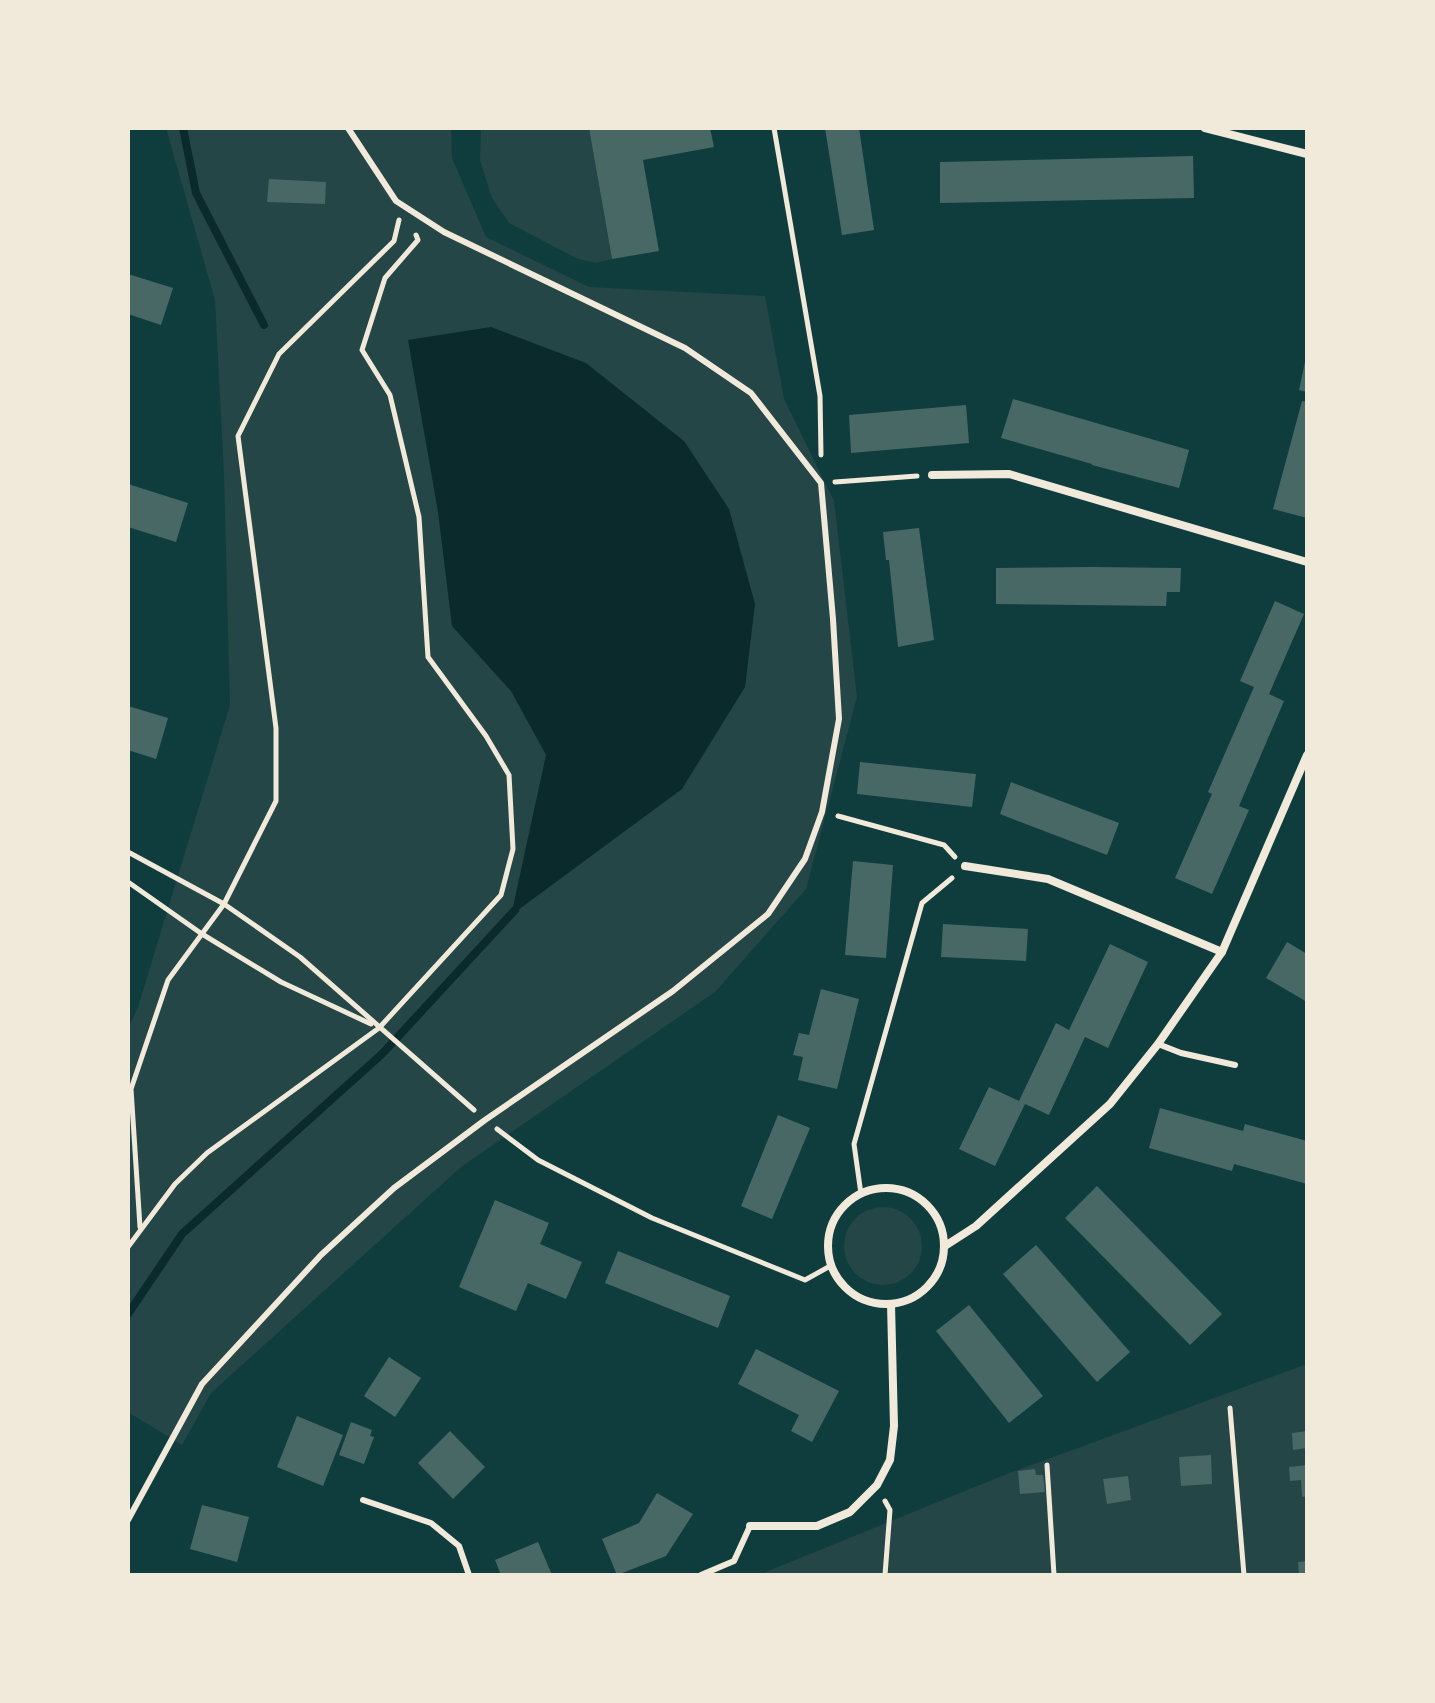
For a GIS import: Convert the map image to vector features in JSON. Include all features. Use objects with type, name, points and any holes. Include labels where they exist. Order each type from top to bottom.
[{"type":"street","points":[[1205,128],[1307,154]]},
{"type":"street","points":[[932,475],[1009,474],[1307,562]]},
{"type":"street","points":[[945,1246],[976,1226],[1110,1104],[1158,1044],[1222,952],[1307,755]]},
{"type":"street","points":[[965,866],[1048,879],[1222,952]]},
{"type":"street","points":[[879,1188],[899,1189],[917,1196],[931,1209],[941,1226],[945,1246],[935,1278],[923,1292],[891,1304],[872,1302],[855,1295],[841,1282],[832,1265],[829,1249],[830,1232],[841,1210],[861,1194],[879,1188]]},
{"type":"street","points":[[750,1526],[817,1526],[850,1512],[877,1485],[890,1460],[894,1426],[891,1304]]},
{"type":"lane","points":[[128,1520],[202,1384],[321,1255],[394,1188],[485,1120],[673,991],[768,914],[805,859],[822,812],[839,719],[821,483],[751,393],[685,348],[444,232],[396,201],[348,128]]},
{"type":"lane","points":[[1158,1044],[1181,1053],[1235,1065]]},
{"type":"lane","points":[[363,1500],[431,1523],[459,1546],[469,1575]]},
{"type":"lane","points":[[701,1575],[734,1561],[750,1526]]},
{"type":"path","points":[[774,128],[820,396],[821,483],[932,475]]},
{"type":"path","points":[[128,1247],[175,1184],[207,1153],[380,1029],[501,895],[513,849],[509,775],[486,736],[428,657],[419,517],[390,395],[362,350],[385,278],[418,240],[403,207],[396,201]]},
{"type":"path","points":[[140,1229],[131,1089],[168,980],[224,904],[276,801],[276,728],[238,436],[279,354],[394,241],[403,207]]},
{"type":"path","points":[[822,812],[944,845],[965,866],[922,903],[854,1144],[861,1194]]},
{"type":"path","points":[[128,852],[224,904],[300,957],[485,1120],[538,1160],[652,1218],[805,1280],[832,1265]]},
{"type":"path","points":[[128,882],[202,934],[281,982],[380,1029]]},
{"type":"path","points":[[1230,1408],[1244,1575]]},
{"type":"path","points":[[1047,1465],[1054,1575]]},
{"type":"path","points":[[877,1485],[890,1510],[885,1575]]},
{"type":"shaded area","points":[[166,128],[451,128],[452,158],[486,237],[589,287],[765,296],[784,399],[834,501],[857,697],[806,889],[715,992],[461,1167],[211,1393],[182,1445],[128,1412],[128,1029],[138,1007],[230,705],[224,474],[215,300]]},
{"type":"shaded area","points":[[481,128],[589,128],[612,259],[596,263],[578,259],[509,223],[492,198],[480,160]]},
{"type":"shaded area","points":[[491,327],[586,363],[684,441],[729,509],[755,604],[745,687],[682,789],[518,910],[513,907],[546,755],[511,691],[452,626],[438,512],[408,340]]},
{"type":"shaded area","points":[[883,1207],[898,1210],[911,1218],[919,1231],[922,1246],[919,1261],[911,1274],[898,1282],[883,1285],[868,1282],[855,1274],[847,1261],[844,1246],[847,1231],[855,1218],[868,1210]]},
{"type":"shaded area","points":[[1307,1364],[1307,1575],[758,1575],[1002,1476]]},
{"type":"building","points":[[589,128],[710,128],[714,147],[643,160],[659,251],[612,259]]},
{"type":"building","points":[[825,128],[859,128],[874,230],[842,235]]},
{"type":"building","points":[[1193,156],[1194,198],[940,203],[940,162]]},
{"type":"building","points":[[269,179],[326,182],[325,204],[267,202]]},
{"type":"building","points":[[128,274],[173,288],[161,325],[128,314]]},
{"type":"building","points":[[1307,357],[1307,392],[1299,390]]},
{"type":"building","points":[[1013,399],[1189,450],[1179,488],[1001,438]]},
{"type":"building","points":[[1302,401],[1307,402],[1307,518],[1273,509]]},
{"type":"building","points":[[966,405],[969,443],[851,453],[849,415]]},
{"type":"building","points":[[128,484],[188,503],[176,542],[128,527]]},
{"type":"building","points":[[919,528],[934,640],[898,647],[883,532]]},
{"type":"building","points":[[996,568],[1181,568],[1180,592],[1167,592],[1166,606],[996,604]]},
{"type":"building","points":[[1275,601],[1304,614],[1269,694],[1284,701],[1239,806],[1249,810],[1212,894],[1175,878],[1254,687],[1240,681]]},
{"type":"building","points":[[128,706],[168,718],[156,759],[128,750]]},
{"type":"building","points":[[860,762],[976,774],[972,807],[857,794]]},
{"type":"building","points":[[1011,782],[1119,823],[1107,855],[1000,814]]},
{"type":"building","points":[[853,861],[893,865],[886,958],[845,955]]},
{"type":"building","points":[[943,924],[1028,929],[1026,961],[941,957]]},
{"type":"building","points":[[1287,942],[1307,954],[1307,1002],[1266,978]]},
{"type":"building","points":[[1110,944],[1148,962],[1108,1048],[1085,1037],[1049,1115],[1025,1104],[995,1166],[959,1149],[989,1087],[1019,1101],[1056,1023],[1069,1030]]},
{"type":"building","points":[[821,989],[859,999],[837,1089],[798,1080],[803,1057],[793,1055],[799,1033],[809,1035]]},
{"type":"building","points":[[1160,1108],[1243,1131],[1245,1124],[1307,1141],[1307,1184],[1234,1164],[1232,1171],[1149,1148]]},
{"type":"building","points":[[778,1115],[810,1128],[772,1219],[741,1206]]},
{"type":"building","points":[[1097,1186],[1222,1314],[1190,1345],[1065,1218]]},
{"type":"building","points":[[495,1200],[549,1223],[540,1244],[582,1262],[566,1299],[528,1283],[516,1311],[459,1287]]},
{"type":"building","points":[[1036,1245],[1130,1352],[1097,1382],[1003,1274]]},
{"type":"building","points":[[618,1251],[730,1296],[718,1328],[605,1283]]},
{"type":"building","points":[[969,1305],[1043,1396],[1009,1423],[936,1331]]},
{"type":"building","points":[[756,1349],[839,1391],[812,1442],[791,1431],[799,1415],[738,1384]]},
{"type":"building","points":[[389,1357],[421,1378],[395,1417],[364,1396]]},
{"type":"building","points":[[297,1416],[343,1435],[323,1486],[277,1467]]},
{"type":"building","points":[[351,1422],[372,1430],[370,1436],[374,1437],[364,1464],[339,1455]]},
{"type":"building","points":[[450,1431],[485,1467],[453,1499],[418,1463]]},
{"type":"building","points":[[1307,1431],[1307,1448],[1293,1450],[1292,1433]]},
{"type":"building","points":[[1211,1455],[1212,1484],[1181,1486],[1179,1457]]},
{"type":"building","points":[[1307,1465],[1307,1496],[1302,1497],[1301,1480],[1290,1481],[1289,1467]]},
{"type":"building","points":[[1035,1469],[1036,1475],[1043,1475],[1045,1492],[1020,1494],[1018,1471]]},
{"type":"building","points":[[1128,1476],[1131,1500],[1107,1504],[1103,1479]]},
{"type":"building","points":[[657,1493],[693,1514],[666,1556],[617,1575],[602,1539],[639,1523]]},
{"type":"building","points":[[202,1505],[249,1517],[237,1562],[190,1549]]},
{"type":"building","points":[[538,1542],[552,1575],[501,1575],[495,1560]]},
{"type":"building","points":[[1307,1561],[1307,1575],[1299,1575],[1298,1562]]},
{"type":"waterway","points":[[183,128],[196,193],[264,325]]},
{"type":"waterway","points":[[128,1314],[182,1234],[382,1054],[515,910]]}]
